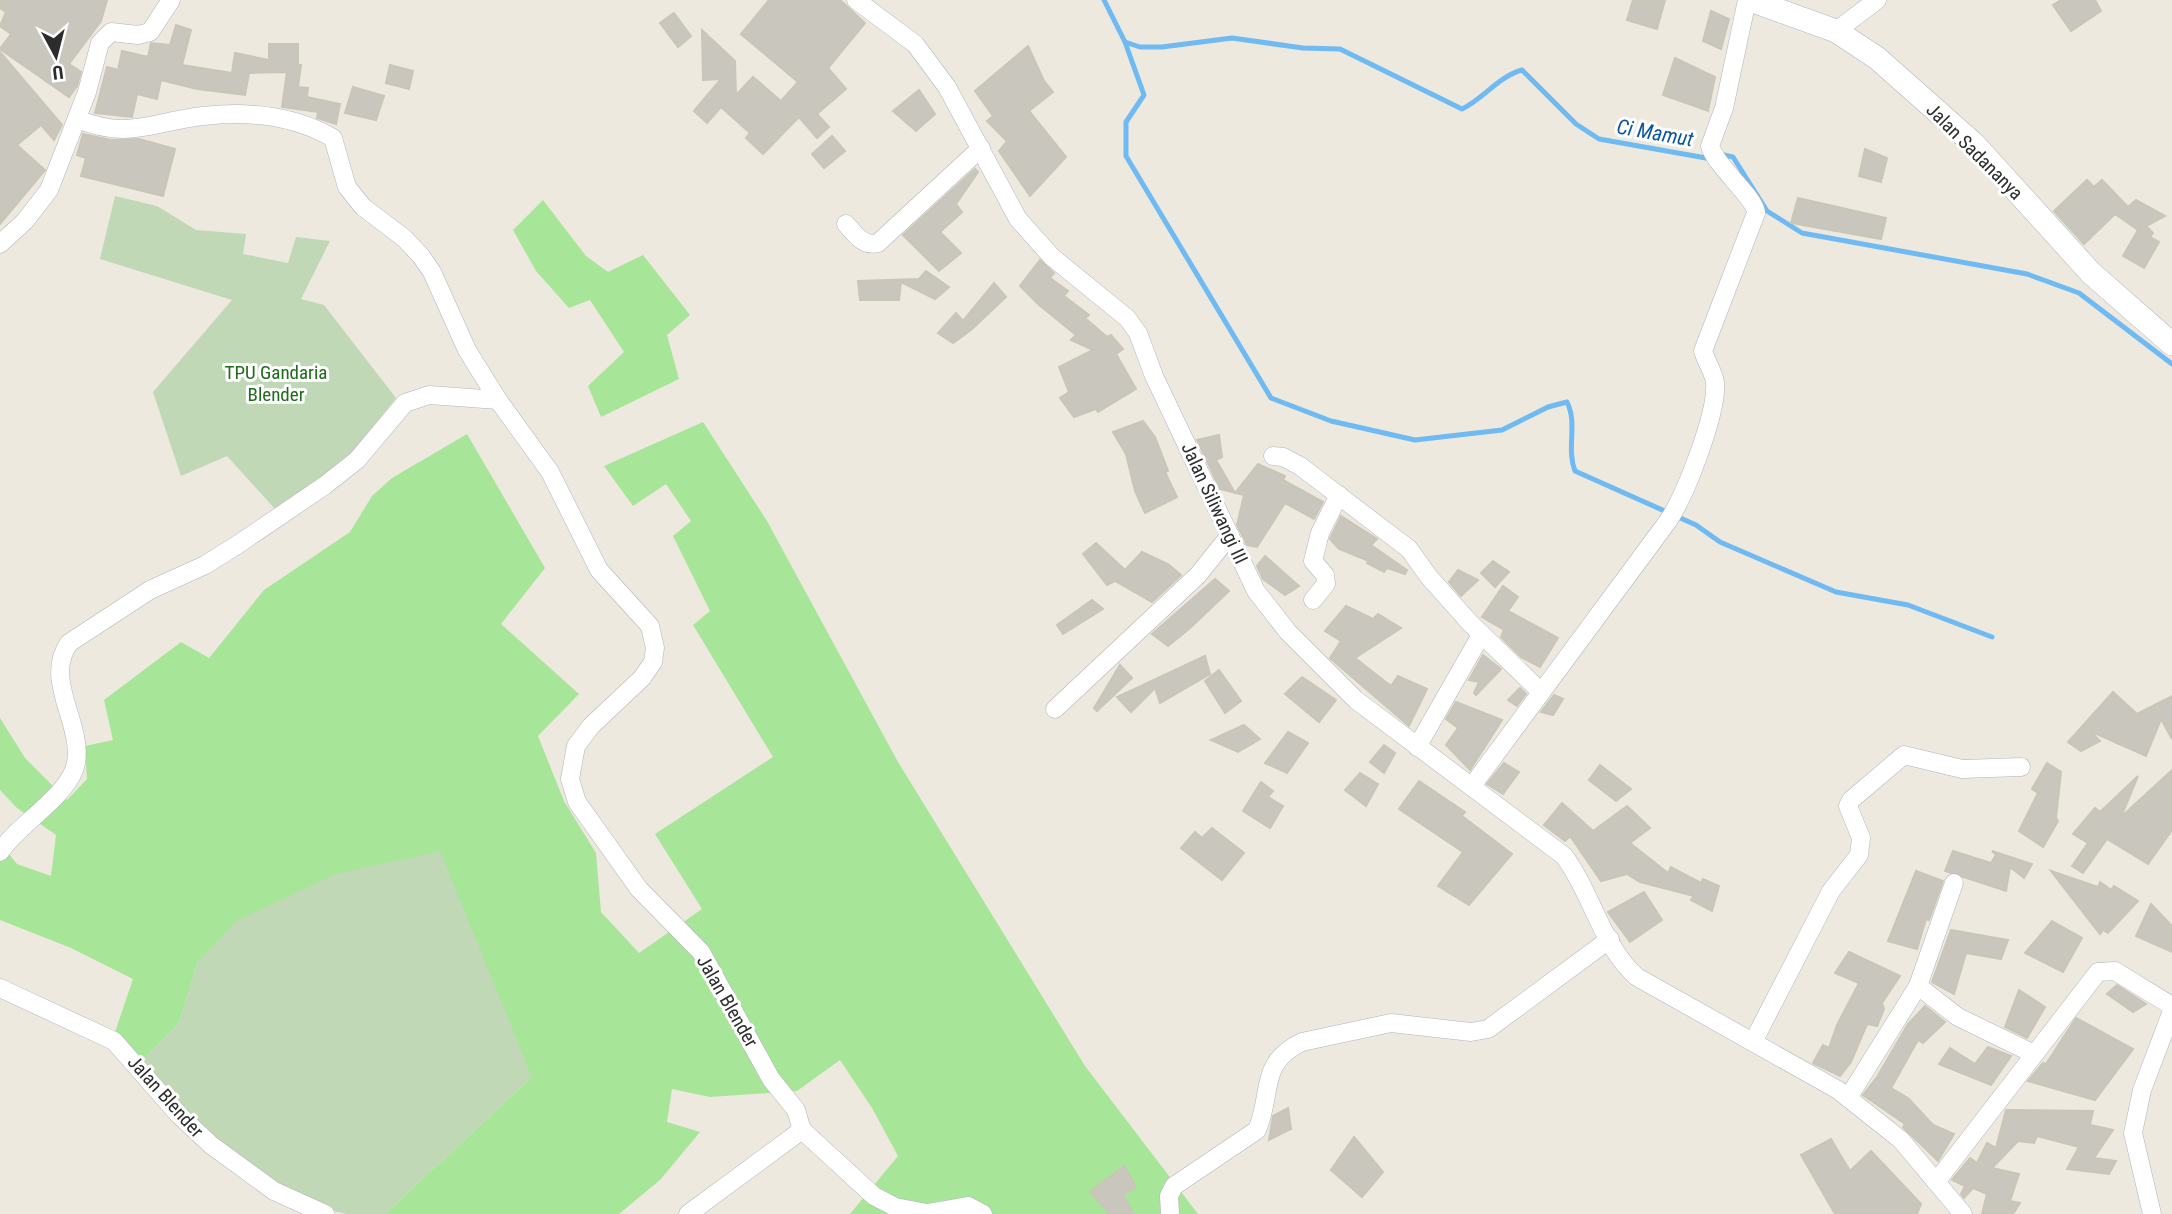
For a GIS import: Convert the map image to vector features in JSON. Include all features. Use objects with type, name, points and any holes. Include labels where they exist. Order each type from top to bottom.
[{"type":"street","points":[[0,244],[25,221],[49,190],[77,119],[100,43],[111,32],[138,35],[150,32],[170,0]]},
{"type":"street","name":"Jalan Siliwangi III","points":[[856,0],[915,44],[947,87],[1018,219],[1052,257],[1126,318],[1139,333],[1154,376],[1256,590],[1310,657],[1356,700],[1564,856],[1579,876],[1599,923],[1623,966],[1637,977],[1753,1042]]},
{"type":"street","points":[[1472,786],[1671,516],[1706,433],[1712,411],[1714,378],[1703,351],[1756,213],[1754,203],[1715,156],[1711,143],[1724,108],[1749,0]]},
{"type":"street","name":"Jalan Sadananya","points":[[1749,0],[1836,31],[1877,58],[1974,144],[2091,273],[2172,344]]},
{"type":"street","points":[[1836,31],[1877,0]]},
{"type":"street","name":"Jalan Blender","points":[[77,119],[117,131],[138,130],[203,116],[252,114],[285,118],[333,138],[346,187],[363,207],[404,238],[421,256],[432,272],[467,350],[498,400],[550,472],[599,570],[650,626],[655,648],[653,662],[642,678],[591,726],[576,746],[570,779],[577,802],[639,889],[701,952],[771,1079],[796,1110],[802,1130]]},
{"type":"street","points":[[846,224],[862,242],[878,243],[981,148]]},
{"type":"street","points":[[0,852],[64,786],[76,765],[76,743],[60,674],[62,653],[69,643],[150,590],[205,565],[324,486],[364,453],[405,404],[429,394],[498,400]]},
{"type":"street","points":[[1273,456],[1292,461],[1415,554],[1429,577],[1481,635],[1541,692]]},
{"type":"street","points":[[1314,600],[1326,584],[1325,575],[1313,561],[1320,533],[1339,495]]},
{"type":"street","points":[[1055,709],[1198,575],[1230,535]]},
{"type":"street","points":[[1418,747],[1481,635]]},
{"type":"street","points":[[1963,1214],[1901,1140],[1848,1098],[1753,1042],[1831,891],[1859,856],[1861,838],[1849,806],[1851,800],[1904,755],[1962,769],[2021,767]]},
{"type":"street","points":[[1848,1098],[1918,986],[1954,883]]},
{"type":"street","points":[[1170,1214],[1169,1196],[1174,1186],[1257,1130],[1271,1068],[1291,1047],[1302,1042],[1391,1023],[1472,1032],[1488,1029],[1609,939]]},
{"type":"street","points":[[1936,1182],[2102,970],[2115,971],[2172,1009],[2142,1090],[2133,1133],[2152,1214]]},
{"type":"street","points":[[1918,986],[1958,1017],[2034,1054]]},
{"type":"street","name":"Jalan Blender","points":[[0,988],[114,1041],[179,1115],[211,1145],[274,1191],[325,1214]]},
{"type":"street","points":[[688,1214],[802,1130],[874,1196],[895,1207],[927,1213],[968,1206],[983,1214]]},
{"type":"green space","name":"TPU Gandaria Blender","points":[[115,196],[157,206],[196,230],[246,234],[243,254],[288,263],[296,237],[330,241],[301,299],[324,305],[396,398],[350,455],[315,484],[275,509],[227,456],[181,476],[153,392],[232,300],[100,259]]},
{"type":"green space","points":[[543,200],[586,256],[608,272],[643,255],[690,315],[667,335],[679,379],[601,417],[588,386],[624,352],[590,300],[569,308],[536,271],[513,230]]},
{"type":"green space","points":[[703,422],[767,521],[898,762],[1085,1066],[1198,1214],[850,1214],[898,1156],[872,1108],[840,1060],[797,1091],[710,1097],[672,1089],[667,1122],[700,1132],[660,1180],[619,1214],[385,1214],[532,1077],[198,962],[179,1023],[142,1060],[115,1032],[133,979],[71,948],[0,920],[0,843],[17,864],[51,876],[56,835],[17,808],[0,790],[0,718],[25,758],[67,800],[87,779],[85,746],[113,740],[104,700],[181,642],[209,658],[264,590],[350,532],[372,496],[392,478],[467,434],[545,568],[501,624],[579,694],[538,736],[564,801],[596,853],[601,912],[639,953],[702,909],[655,834],[773,757],[693,625],[710,611],[673,536],[691,521],[666,484],[633,506],[604,466]]},
{"type":"green space","points":[[440,851],[532,1077],[385,1214],[347,1214],[317,1206],[288,1193],[233,1154],[183,1107],[142,1060],[179,1023],[198,962],[236,921],[336,874]]},
{"type":"building","points":[[0,0],[107,0],[101,21],[69,64],[81,72],[77,86],[69,97],[0,49],[11,34],[0,26],[6,12],[0,8]]},
{"type":"building","points":[[769,0],[840,0],[865,23],[828,68],[846,89],[817,114],[829,127],[817,138],[799,117],[763,154],[746,138],[750,133],[721,107],[707,123],[694,111],[721,79],[703,80],[702,30],[735,61],[736,95],[753,77],[781,101],[798,82],[741,34]]},
{"type":"building","points":[[1633,0],[1665,0],[1657,29],[1627,20]]},
{"type":"building","points":[[2061,0],[2095,0],[2101,11],[2071,31],[2053,5]]},
{"type":"building","points":[[1711,11],[1729,19],[1721,49],[1703,41]]},
{"type":"building","points":[[674,13],[691,36],[678,47],[660,23]]},
{"type":"building","points":[[176,25],[191,30],[182,65],[232,73],[235,53],[269,60],[269,44],[298,44],[298,65],[301,65],[298,87],[308,88],[307,97],[340,104],[336,124],[317,118],[318,112],[282,107],[287,72],[249,73],[245,95],[197,89],[161,80],[157,99],[137,94],[132,117],[95,113],[107,67],[118,70],[122,51],[148,57],[151,43],[170,45]]},
{"type":"building","points":[[1028,46],[1044,81],[1053,92],[1029,111],[1066,157],[1030,196],[999,151],[1007,141],[987,121],[993,116],[975,91]]},
{"type":"building","points":[[0,52],[62,125],[54,140],[41,125],[17,145],[45,170],[0,224]]},
{"type":"building","points":[[1675,58],[1715,77],[1708,111],[1663,95]]},
{"type":"building","points":[[390,65],[413,71],[409,89],[386,83]]},
{"type":"building","points":[[353,87],[384,96],[376,120],[345,113]]},
{"type":"building","points":[[919,90],[935,114],[916,131],[893,111]]},
{"type":"building","points":[[83,134],[111,140],[139,139],[175,149],[163,196],[81,176],[86,158],[77,155]]},
{"type":"building","points":[[832,136],[845,151],[824,168],[812,154]]},
{"type":"building","points":[[1865,149],[1887,158],[1881,182],[1859,176]]},
{"type":"building","points":[[975,169],[978,172],[956,204],[962,212],[940,232],[961,253],[939,271],[903,235]]},
{"type":"building","points":[[2087,180],[2094,187],[2102,180],[2128,207],[2136,200],[2165,216],[2146,226],[2153,233],[2150,237],[2159,242],[2144,268],[2123,256],[2138,230],[2115,214],[2084,244],[2054,211]]},
{"type":"building","points":[[1798,198],[1886,218],[1881,239],[1791,223]]},
{"type":"building","points":[[1040,260],[1054,273],[1050,278],[1068,291],[1064,296],[1089,315],[1085,318],[1107,337],[1111,335],[1123,349],[1116,354],[1136,389],[1098,412],[1096,409],[1074,417],[1060,398],[1069,392],[1059,367],[1093,350],[1071,340],[1076,335],[1020,286]]},
{"type":"building","points":[[926,271],[949,287],[935,299],[901,282],[899,300],[860,300],[858,281],[919,279]]},
{"type":"building","points":[[994,283],[1006,297],[971,330],[953,343],[938,333],[956,313],[963,321]]},
{"type":"building","points":[[1143,421],[1155,437],[1168,471],[1165,472],[1177,497],[1145,513],[1135,491],[1126,454],[1113,432]]},
{"type":"building","points":[[1219,435],[1222,457],[1216,460],[1235,493],[1220,489],[1197,440]]},
{"type":"building","points":[[1258,464],[1285,476],[1283,480],[1323,502],[1314,519],[1285,503],[1257,547],[1247,545],[1237,525],[1244,495],[1235,493]]},
{"type":"building","points":[[1341,516],[1377,539],[1371,545],[1407,570],[1405,574],[1387,568],[1384,572],[1367,563],[1369,561],[1339,549],[1330,539]]},
{"type":"building","points":[[1096,543],[1125,570],[1142,552],[1168,564],[1181,575],[1152,602],[1115,581],[1107,585],[1083,554]]},
{"type":"building","points":[[1265,556],[1299,586],[1285,595],[1263,579],[1257,566]]},
{"type":"building","points":[[1493,561],[1509,572],[1495,587],[1481,573]]},
{"type":"building","points":[[1458,570],[1478,580],[1461,596],[1449,582]]},
{"type":"building","points":[[1215,579],[1229,591],[1189,629],[1168,646],[1152,634]]},
{"type":"building","points":[[1503,586],[1518,597],[1508,611],[1558,638],[1540,667],[1521,657],[1501,637],[1504,630],[1482,617]]},
{"type":"building","points":[[1092,600],[1103,609],[1063,634],[1057,625]]},
{"type":"building","points":[[1346,606],[1373,619],[1378,614],[1401,628],[1355,658],[1391,686],[1398,676],[1427,689],[1409,726],[1330,658],[1341,641],[1325,631]]},
{"type":"building","points":[[1483,655],[1501,669],[1476,695],[1474,693],[1479,682],[1469,680]]},
{"type":"building","points":[[1205,656],[1210,674],[1160,703],[1155,688],[1131,712],[1117,697]]},
{"type":"building","points":[[1120,665],[1132,678],[1097,711],[1094,708]]},
{"type":"building","points":[[1219,670],[1241,701],[1225,713],[1205,681]]},
{"type":"building","points":[[1302,677],[1336,700],[1319,722],[1285,694]]},
{"type":"building","points":[[1520,688],[1526,694],[1517,706],[1508,700]]},
{"type":"building","points":[[2113,692],[2137,714],[2172,696],[2172,739],[2161,719],[2146,756],[2090,731],[2100,741],[2081,751],[2068,742]]},
{"type":"building","points":[[1554,695],[1563,699],[1553,715],[1541,712]]},
{"type":"building","points":[[1456,702],[1502,720],[1470,770],[1446,745],[1458,728],[1446,719]]},
{"type":"building","points":[[1244,725],[1260,739],[1238,752],[1211,740]]},
{"type":"building","points":[[1288,732],[1308,743],[1287,773],[1265,763]]},
{"type":"building","points":[[1384,745],[1395,753],[1384,773],[1370,762]]},
{"type":"building","points":[[1504,763],[1519,772],[1503,794],[1487,784]]},
{"type":"building","points":[[2047,763],[2061,772],[2056,818],[2058,821],[2043,847],[2019,831],[2038,793],[2032,789]]},
{"type":"building","points":[[1600,765],[1631,789],[1616,801],[1589,780]]},
{"type":"building","points":[[2172,770],[2172,830],[2148,864],[2107,839],[2083,873],[2072,866],[2088,843],[2073,834],[2095,808],[2100,812],[2138,776],[2121,817]]},
{"type":"building","points":[[1360,773],[1378,784],[1366,806],[1345,790]]},
{"type":"building","points":[[1419,781],[1465,812],[1462,816],[1512,854],[1469,905],[1438,886],[1463,852],[1399,809]]},
{"type":"building","points":[[1261,782],[1273,791],[1268,797],[1283,806],[1270,828],[1243,811]]},
{"type":"building","points":[[1562,803],[1593,831],[1627,806],[1650,828],[1630,843],[1668,873],[1671,867],[1701,883],[1703,879],[1719,886],[1712,911],[1691,900],[1694,896],[1640,882],[1627,874],[1601,881],[1570,836],[1565,841],[1544,825]]},
{"type":"building","points":[[1212,828],[1244,853],[1222,880],[1181,848],[1195,832],[1202,838]]},
{"type":"building","points":[[1953,851],[1991,863],[1996,855],[1992,851],[2032,864],[2024,878],[2010,867],[2006,891],[1945,871]]},
{"type":"building","points":[[1916,871],[1943,881],[1929,920],[1926,919],[1917,949],[1888,941]]},
{"type":"building","points":[[2051,871],[2098,887],[2100,882],[2111,890],[2114,886],[2138,901],[2108,933],[2103,930],[2100,934]]},
{"type":"building","points":[[1644,892],[1662,920],[1630,942],[1608,912]]},
{"type":"building","points":[[2151,904],[2172,926],[2172,952],[2136,936]]},
{"type":"building","points":[[2052,921],[2082,938],[2063,972],[2025,953]]},
{"type":"building","points":[[1951,930],[2008,940],[2001,959],[1966,953],[1954,994],[1932,982]]},
{"type":"building","points":[[1849,952],[1900,976],[1882,1003],[1884,1009],[1877,1026],[1867,1024],[1851,1062],[1840,1076],[1813,1063],[1823,1045],[1829,1048],[1837,1025],[1859,983],[1835,973]]},
{"type":"building","points":[[2117,985],[2146,1004],[2133,1012],[2107,994]]},
{"type":"building","points":[[2019,990],[2045,1007],[2027,1038],[2005,1027]]},
{"type":"building","points":[[1925,1006],[1945,1022],[1923,1043],[1918,1040],[1891,1088],[1908,1098],[1933,1125],[1954,1134],[1938,1161],[1903,1127],[1905,1124],[1863,1095],[1877,1077],[1908,1024]]},
{"type":"building","points":[[2076,1018],[2133,1049],[2095,1100],[2028,1081],[2043,1063],[2046,1064]]},
{"type":"building","points":[[1988,1047],[2011,1056],[1991,1085],[1939,1064],[1950,1048],[1975,1064]]},
{"type":"building","points":[[1288,1108],[1291,1129],[1269,1140],[1273,1116]]},
{"type":"building","points":[[2006,1110],[2093,1111],[2090,1125],[2113,1130],[2094,1158],[2116,1161],[2109,1174],[2067,1169],[2079,1147],[2037,1136],[2034,1143],[2018,1141],[1992,1168],[2019,1174],[2010,1201],[2020,1203],[2013,1214],[1982,1214],[1987,1194],[1973,1188],[1964,1198],[1961,1194],[1965,1186],[1952,1180],[1970,1158],[1977,1163],[1987,1143],[1996,1148]]},
{"type":"building","points":[[1354,1137],[1383,1172],[1362,1197],[1331,1170]]},
{"type":"building","points":[[1831,1139],[1850,1171],[1871,1151],[1921,1204],[1917,1214],[1835,1214],[1801,1155]]},
{"type":"building","points":[[1124,1166],[1136,1187],[1123,1195],[1134,1214],[1110,1214],[1090,1192]]},
{"type":"waterway","name":"Ci Mamut","points":[[1104,0],[1125,42],[1140,47],[1162,47],[1232,38],[1303,48],[1340,49],[1462,109],[1506,77],[1522,70],[1576,124],[1599,139],[1706,158],[1724,155],[1733,157],[1767,211],[1802,233],[2027,274],[2079,293],[2172,364]]},
{"type":"waterway","points":[[1125,42],[1144,95],[1126,122],[1126,156],[1271,398],[1331,421],[1415,440],[1502,430],[1548,407],[1567,402],[1572,419],[1575,471],[1696,525],[1720,542],[1836,592],[1908,605],[1992,637]]}]
